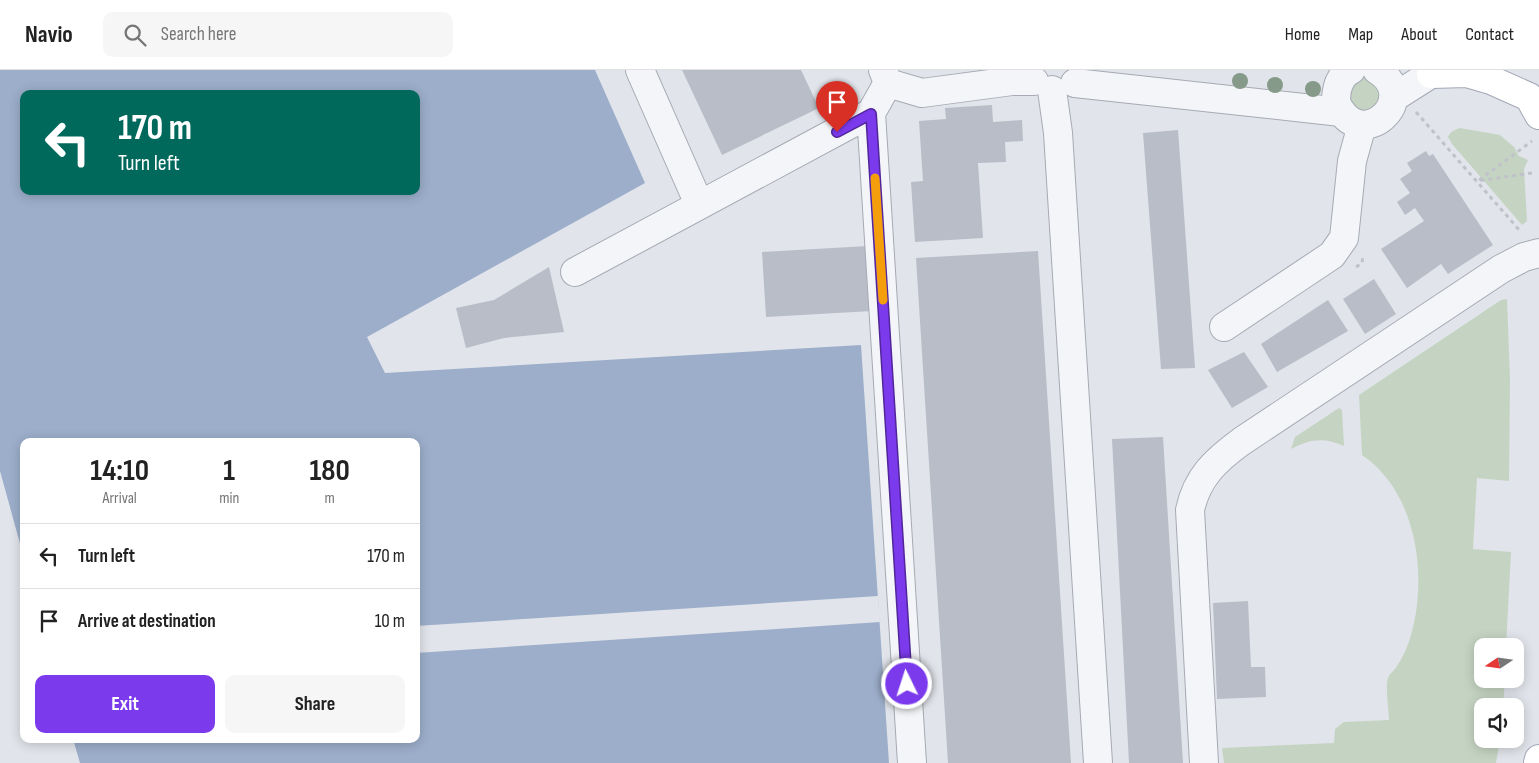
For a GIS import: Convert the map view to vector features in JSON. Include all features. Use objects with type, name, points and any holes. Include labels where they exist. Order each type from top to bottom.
[{"type":"main road","points":[[1434,72],[1467,73],[1499,84],[1529,97],[1539,115]]},
{"type":"main road","points":[[1538,763],[1539,759]]},
{"type":"lane","points":[[640,70],[699,204]]},
{"type":"lane","points":[[1377,70],[1390,82],[1405,105]]},
{"type":"lane","points":[[1224,327],[1332,255],[1339,248],[1344,238],[1352,161],[1351,118],[1336,102],[1339,71]]},
{"type":"lane","points":[[912,763],[871,114],[893,74],[922,93],[1012,81],[1054,79],[1351,118],[1374,124],[1384,118],[1390,109],[1405,105],[1434,72]]},
{"type":"lane","points":[[1054,79],[1098,763]]},
{"type":"lane","points":[[575,272],[699,204],[871,114]]},
{"type":"lane","points":[[1204,763],[1190,510],[1200,480],[1221,456],[1242,441],[1500,269],[1524,256],[1531,244]]},
{"type":"path","points":[[1405,105],[1478,182],[1531,244]]},
{"type":"path","points":[[1478,182],[1532,141]]},
{"type":"path","points":[[1478,182],[1532,173]]},
{"type":"green space","points":[[1366,77],[1380,85],[1382,101],[1363,114],[1350,106],[1347,90],[1358,79]]},
{"type":"green space","points":[[1460,128],[1500,135],[1514,147],[1519,156],[1528,160],[1524,169],[1527,221],[1522,225],[1452,144],[1448,137],[1450,133]]},
{"type":"green space","points":[[1507,299],[1510,379],[1509,481],[1477,478],[1473,549],[1511,552],[1506,638],[1474,638],[1474,688],[1504,688],[1504,698],[1474,698],[1474,748],[1498,748],[1496,763],[1224,763],[1222,748],[1334,743],[1335,729],[1344,722],[1389,720],[1387,682],[1403,655],[1411,635],[1416,612],[1417,562],[1414,537],[1406,513],[1395,490],[1381,471],[1362,455],[1359,395],[1501,300]]},
{"type":"green space","points":[[1339,408],[1342,410],[1344,446],[1330,441],[1317,440],[1291,449],[1295,437]]},
{"type":"water","points":[[0,70],[595,70],[645,183],[367,337],[385,373],[861,345],[889,763],[80,763],[74,743],[420,743],[420,438],[20,438],[20,544],[0,471]]},
{"type":"pier","points":[[878,596],[880,622],[420,653],[420,626]]},
{"type":"building","points":[[682,70],[801,70],[819,108],[722,155]]},
{"type":"building","points":[[992,105],[993,122],[1022,120],[1023,141],[1005,142],[1006,162],[978,163],[983,238],[915,242],[911,182],[923,181],[919,121],[946,119],[945,108]]},
{"type":"building","points":[[1178,130],[1195,368],[1161,369],[1143,133]]},
{"type":"building","points":[[1426,151],[1429,156],[1433,154],[1493,245],[1448,274],[1441,264],[1407,288],[1381,249],[1424,221],[1415,208],[1405,215],[1397,202],[1410,193],[1400,179],[1412,171],[1407,163]]},
{"type":"building","points":[[868,246],[872,311],[766,317],[762,252]]},
{"type":"building","points":[[1038,251],[1071,763],[948,763],[916,258]]},
{"type":"building","points":[[549,267],[564,332],[504,338],[466,348],[456,308],[494,300]]},
{"type":"building","points":[[1374,279],[1396,314],[1365,334],[1343,299]]},
{"type":"building","points":[[1328,300],[1348,331],[1277,372],[1261,344]]},
{"type":"building","points":[[1244,352],[1268,387],[1232,408],[1208,370]]},
{"type":"building","points":[[1163,437],[1183,763],[1129,763],[1112,439]]},
{"type":"building","points":[[1248,601],[1251,667],[1265,667],[1266,697],[1217,699],[1213,603]]},
{"type":"slow traffic","points":[[875,178],[883,300]]},
{"type":"route","points":[[837,132],[871,114],[907,684]]}]
